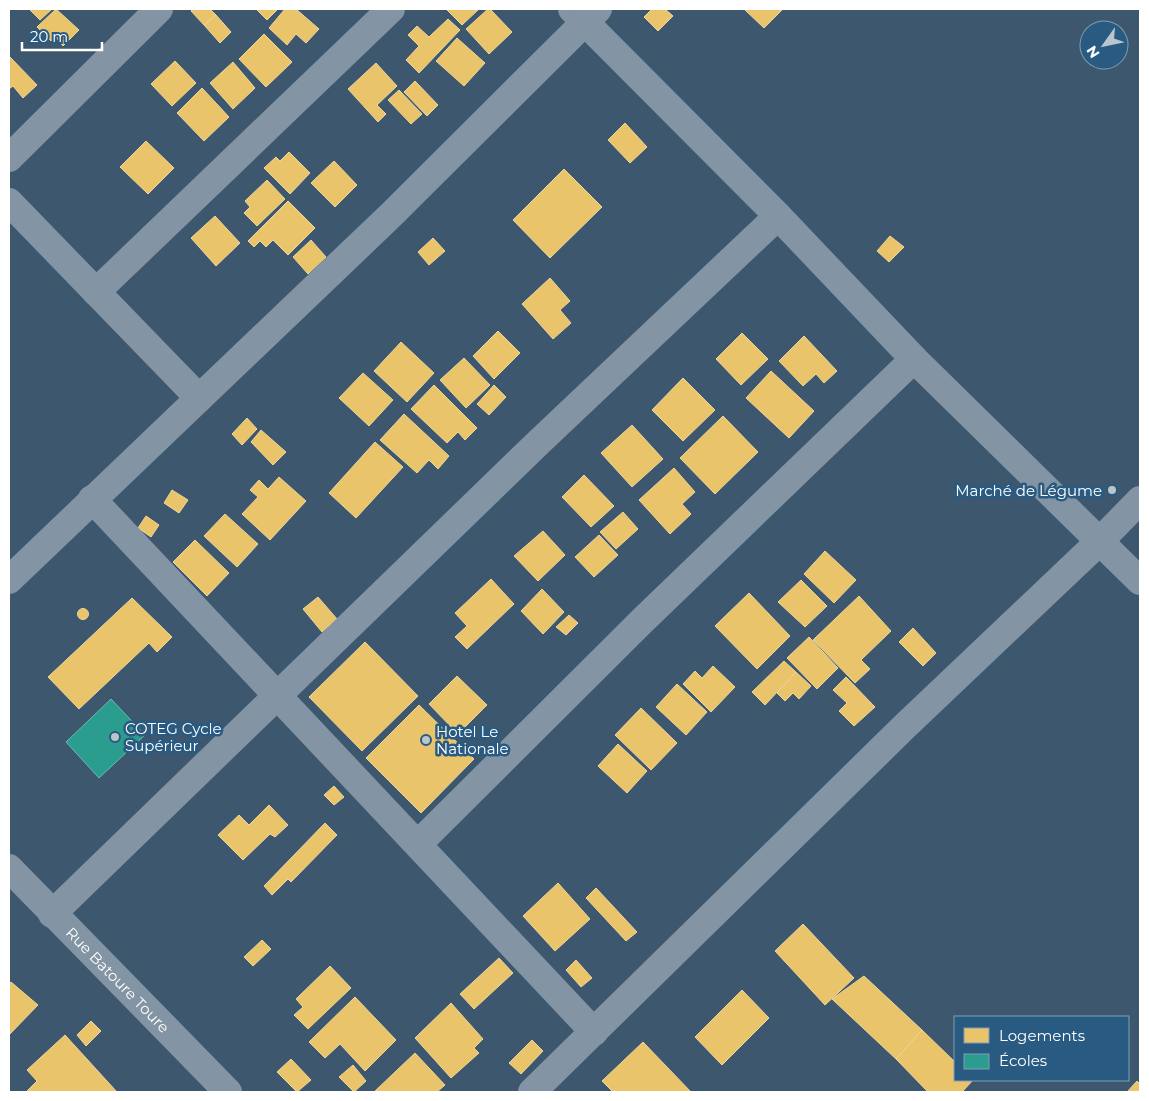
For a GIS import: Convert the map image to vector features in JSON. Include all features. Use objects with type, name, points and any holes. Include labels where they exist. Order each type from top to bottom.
[{"type":"street","points":[[9,158],[160,9]]},
{"type":"street","points":[[96,292],[391,9]]},
{"type":"street","points":[[9,580],[392,214],[585,13],[914,359],[1140,581]]},
{"type":"street","points":[[9,202],[199,398]]},
{"type":"street","points":[[52,914],[539,442],[778,216]]},
{"type":"street","points":[[418,844],[642,621],[914,359]]},
{"type":"street","points":[[92,500],[594,1032]]},
{"type":"street","points":[[532,1092],[904,727],[1100,541],[1140,500]]},
{"type":"street","name":"Rue Batoure Toure","points":[[9,868],[228,1092]]},
{"type":"building: Logements","points":[[29,9],[52,9],[40,20]]},
{"type":"building: Logements","points":[[56,9],[79,30],[63,46],[55,36],[51,41],[37,27]]},
{"type":"building: Logements","points":[[193,9],[210,9],[216,15],[204,25],[191,11]]},
{"type":"building: Logements","points":[[256,9],[278,9],[267,20]]},
{"type":"building: Logements","points":[[285,9],[296,9],[319,29],[306,43],[296,34],[287,45],[269,28]]},
{"type":"building: Logements","points":[[446,9],[479,9],[462,25]]},
{"type":"building: Logements","points":[[488,9],[512,32],[489,54],[466,29]]},
{"type":"building: Logements","points":[[652,9],[665,9],[673,16],[658,31],[644,17]]},
{"type":"building: Logements","points":[[744,9],[781,9],[782,10],[764,28]]},
{"type":"building: Logements","points":[[216,15],[231,32],[220,43],[204,25]]},
{"type":"building: Logements","points":[[448,19],[460,30],[419,73],[406,60],[419,46],[408,35],[417,26],[429,37]]},
{"type":"building: Logements","points":[[264,34],[292,62],[266,87],[239,59]]},
{"type":"building: Logements","points":[[457,38],[485,63],[464,86],[436,61]]},
{"type":"building: Logements","points":[[9,56],[37,85],[23,98],[13,86],[9,89]]},
{"type":"building: Logements","points":[[175,61],[196,83],[172,106],[151,84]]},
{"type":"building: Logements","points":[[233,62],[255,88],[233,109],[210,83]]},
{"type":"building: Logements","points":[[376,63],[397,86],[377,105],[386,114],[378,122],[348,89]]},
{"type":"building: Logements","points":[[415,81],[438,105],[427,116],[404,92]]},
{"type":"building: Logements","points":[[202,88],[229,117],[204,141],[177,113]]},
{"type":"building: Logements","points":[[399,90],[422,114],[411,124],[388,100]]},
{"type":"building: Logements","points":[[625,123],[647,147],[630,163],[608,140]]},
{"type":"building: Logements","points":[[146,141],[174,168],[148,194],[120,167]]},
{"type":"building: Logements","points":[[289,152],[310,173],[290,194],[264,168],[276,157],[280,161]]},
{"type":"building: Logements","points":[[334,161],[357,185],[335,207],[311,183]]},
{"type":"building: Logements","points":[[564,169],[602,207],[550,258],[513,220]]},
{"type":"building: Logements","points":[[267,180],[285,199],[257,226],[244,213],[250,207],[245,201]]},
{"type":"building: Logements","points":[[288,201],[315,228],[288,255],[273,240],[266,247],[260,241],[254,247],[248,241]]},
{"type":"building: Logements","points":[[215,216],[240,243],[216,266],[191,238]]},
{"type":"building: Logements","points":[[890,236],[904,247],[889,262],[877,251]]},
{"type":"building: Logements","points":[[433,238],[445,251],[429,265],[418,252]]},
{"type":"building: Logements","points":[[311,240],[326,257],[308,274],[293,257]]},
{"type":"building: Logements","points":[[550,278],[570,301],[560,310],[571,323],[553,339],[522,304]]},
{"type":"building: Logements","points":[[498,331],[520,353],[494,379],[473,356]]},
{"type":"building: Logements","points":[[742,333],[768,359],[741,385],[716,359]]},
{"type":"building: Logements","points":[[804,336],[837,371],[824,383],[816,374],[803,386],[779,361]]},
{"type":"building: Logements","points":[[401,342],[434,373],[407,402],[374,371]]},
{"type":"building: Logements","points":[[464,358],[490,385],[466,408],[440,380]]},
{"type":"building: Logements","points":[[771,371],[814,411],[789,438],[746,398]]},
{"type":"building: Logements","points":[[363,373],[393,400],[369,426],[339,398]]},
{"type":"building: Logements","points":[[683,378],[715,410],[683,441],[652,410]]},
{"type":"building: Logements","points":[[434,385],[477,428],[465,440],[458,432],[447,443],[411,409]]},
{"type":"building: Logements","points":[[494,385],[506,397],[489,415],[477,404]]},
{"type":"building: Logements","points":[[404,414],[449,456],[438,469],[429,460],[417,473],[380,440]]},
{"type":"building: Logements","points":[[723,416],[758,452],[715,494],[680,458]]},
{"type":"building: Logements","points":[[247,418],[257,429],[242,445],[232,434]]},
{"type":"building: Logements","points":[[632,425],[663,459],[632,487],[601,453]]},
{"type":"building: Logements","points":[[261,430],[286,452],[273,465],[251,442]]},
{"type":"building: Logements","points":[[375,442],[403,467],[356,518],[329,493]]},
{"type":"building: Logements","points":[[674,468],[695,492],[682,504],[691,514],[670,534],[639,500]]},
{"type":"building: Logements","points":[[584,475],[614,506],[591,527],[562,497]]},
{"type":"building: Logements","points":[[279,477],[306,501],[270,540],[242,514],[258,497],[250,490],[259,480],[268,489]]},
{"type":"building: Logements","points":[[172,490],[188,500],[179,513],[164,503]]},
{"type":"building: Logements","points":[[623,512],[638,529],[616,549],[600,532]]},
{"type":"building: Logements","points":[[225,514],[258,544],[237,567],[204,536]]},
{"type":"building: Logements","points":[[146,516],[159,525],[151,537],[138,528]]},
{"type":"building: Logements","points":[[543,531],[565,555],[538,581],[514,556]]},
{"type":"building: Logements","points":[[599,535],[618,555],[594,577],[575,557]]},
{"type":"building: Logements","points":[[195,540],[229,573],[207,596],[173,562]]},
{"type":"building: Logements","points":[[825,551],[856,580],[834,603],[804,574]]},
{"type":"building: Logements","points":[[491,579],[514,604],[467,649],[455,637],[467,626],[455,613]]},
{"type":"building: Logements","points":[[801,580],[827,606],[805,627],[778,602]]},
{"type":"building: Logements","points":[[542,589],[564,612],[543,634],[521,611]]},
{"type":"building: Logements","points":[[749,593],[790,636],[757,669],[715,626]]},
{"type":"building: Logements","points":[[859,596],[891,631],[861,660],[870,669],[855,683],[813,640]]},
{"type":"building: Logements","points":[[318,597],[337,619],[322,632],[303,609]]},
{"type":"building: Logements","points":[[132,598],[172,637],[157,652],[149,643],[79,709],[48,677]]},
{"type":"building: Logements","points":[[81,609],[85,609],[88,614],[87,618],[81,619],[78,616],[78,612]]},
{"type":"building: Logements","points":[[569,615],[578,623],[566,635],[556,627]]},
{"type":"building: Logements","points":[[913,628],[936,653],[923,666],[899,642]]},
{"type":"building: Logements","points":[[809,637],[838,668],[817,689],[787,658]]},
{"type":"building: Logements","points":[[365,642],[418,696],[362,751],[309,697]]},
{"type":"building: Logements","points":[[784,661],[796,672],[765,705],[752,692]]},
{"type":"building: Logements","points":[[713,666],[735,687],[711,712],[683,684],[695,671],[702,678]]},
{"type":"building: Logements","points":[[796,672],[811,686],[799,699],[793,693],[785,701],[777,693]]},
{"type":"building: Logements","points":[[457,676],[487,705],[458,734],[429,704]]},
{"type":"building: Logements","points":[[846,677],[875,707],[854,726],[839,711],[847,703],[833,690]]},
{"type":"building: Logements","points":[[677,684],[707,712],[686,735],[656,707]]},
{"type":"building: Logements","points":[[419,705],[474,759],[421,813],[366,758]]},
{"type":"building: Logements","points":[[641,708],[677,743],[651,770],[615,735]]},
{"type":"building: Logements","points":[[618,744],[647,771],[627,793],[598,766]]},
{"type":"building: Logements","points":[[334,786],[344,797],[334,805],[324,795]]},
{"type":"building: Logements","points":[[269,805],[288,825],[275,837],[270,834],[243,860],[218,835],[239,815],[249,825]]},
{"type":"building: Logements","points":[[325,823],[337,835],[291,882],[288,879],[272,895],[264,886]]},
{"type":"building: Logements","points":[[558,883],[590,919],[555,951],[523,916]]},
{"type":"building: Logements","points":[[596,888],[637,932],[626,941],[586,898]]},
{"type":"building: Logements","points":[[803,924],[854,978],[825,1005],[775,951]]},
{"type":"building: Logements","points":[[262,940],[271,949],[253,966],[244,957]]},
{"type":"building: Logements","points":[[499,958],[513,973],[474,1009],[460,994]]},
{"type":"building: Logements","points":[[576,960],[592,978],[581,987],[566,970]]},
{"type":"building: Logements","points":[[330,966],[351,988],[308,1029],[294,1015],[303,1007],[296,999]]},
{"type":"building: Logements","points":[[864,976],[922,1030],[896,1059],[832,999]]},
{"type":"building: Logements","points":[[11,982],[38,1005],[9,1035],[9,985]]},
{"type":"building: Logements","points":[[742,990],[769,1018],[722,1065],[695,1037]]},
{"type":"building: Logements","points":[[355,997],[396,1040],[365,1071],[340,1044],[325,1058],[309,1042]]},
{"type":"building: Logements","points":[[451,1003],[483,1039],[474,1048],[479,1053],[451,1078],[415,1038]]},
{"type":"building: Logements","points":[[91,1021],[101,1031],[86,1046],[77,1035]]},
{"type":"building: Logements","points":[[922,1030],[954,1061],[954,1081],[972,1081],[962,1092],[928,1092],[896,1059]]},
{"type":"building: Logements","points":[[65,1035],[117,1092],[26,1092],[37,1081],[27,1070]]},
{"type":"building: Logements","points":[[532,1040],[543,1051],[521,1074],[509,1063]]},
{"type":"building: Logements","points":[[643,1042],[691,1092],[613,1092],[602,1081]]},
{"type":"building: Logements","points":[[415,1053],[445,1085],[437,1092],[374,1092]]},
{"type":"building: Logements","points":[[291,1059],[311,1080],[297,1092],[277,1072]]},
{"type":"building: Logements","points":[[353,1065],[366,1081],[354,1092],[339,1077]]},
{"type":"building: Logements","points":[[1137,1081],[1140,1084],[1140,1092],[1127,1092]]},
{"type":"building: Écoles","points":[[111,699],[145,735],[99,778],[66,742]]},
{"type":"place","name":"Marché de Légume","points":[[1112,490]]},
{"type":"place","name":"COTEG Cycle Supérieur","points":[[115,737]]},
{"type":"place","name":"Hotel Le Nationale","points":[[426,740]]}]
